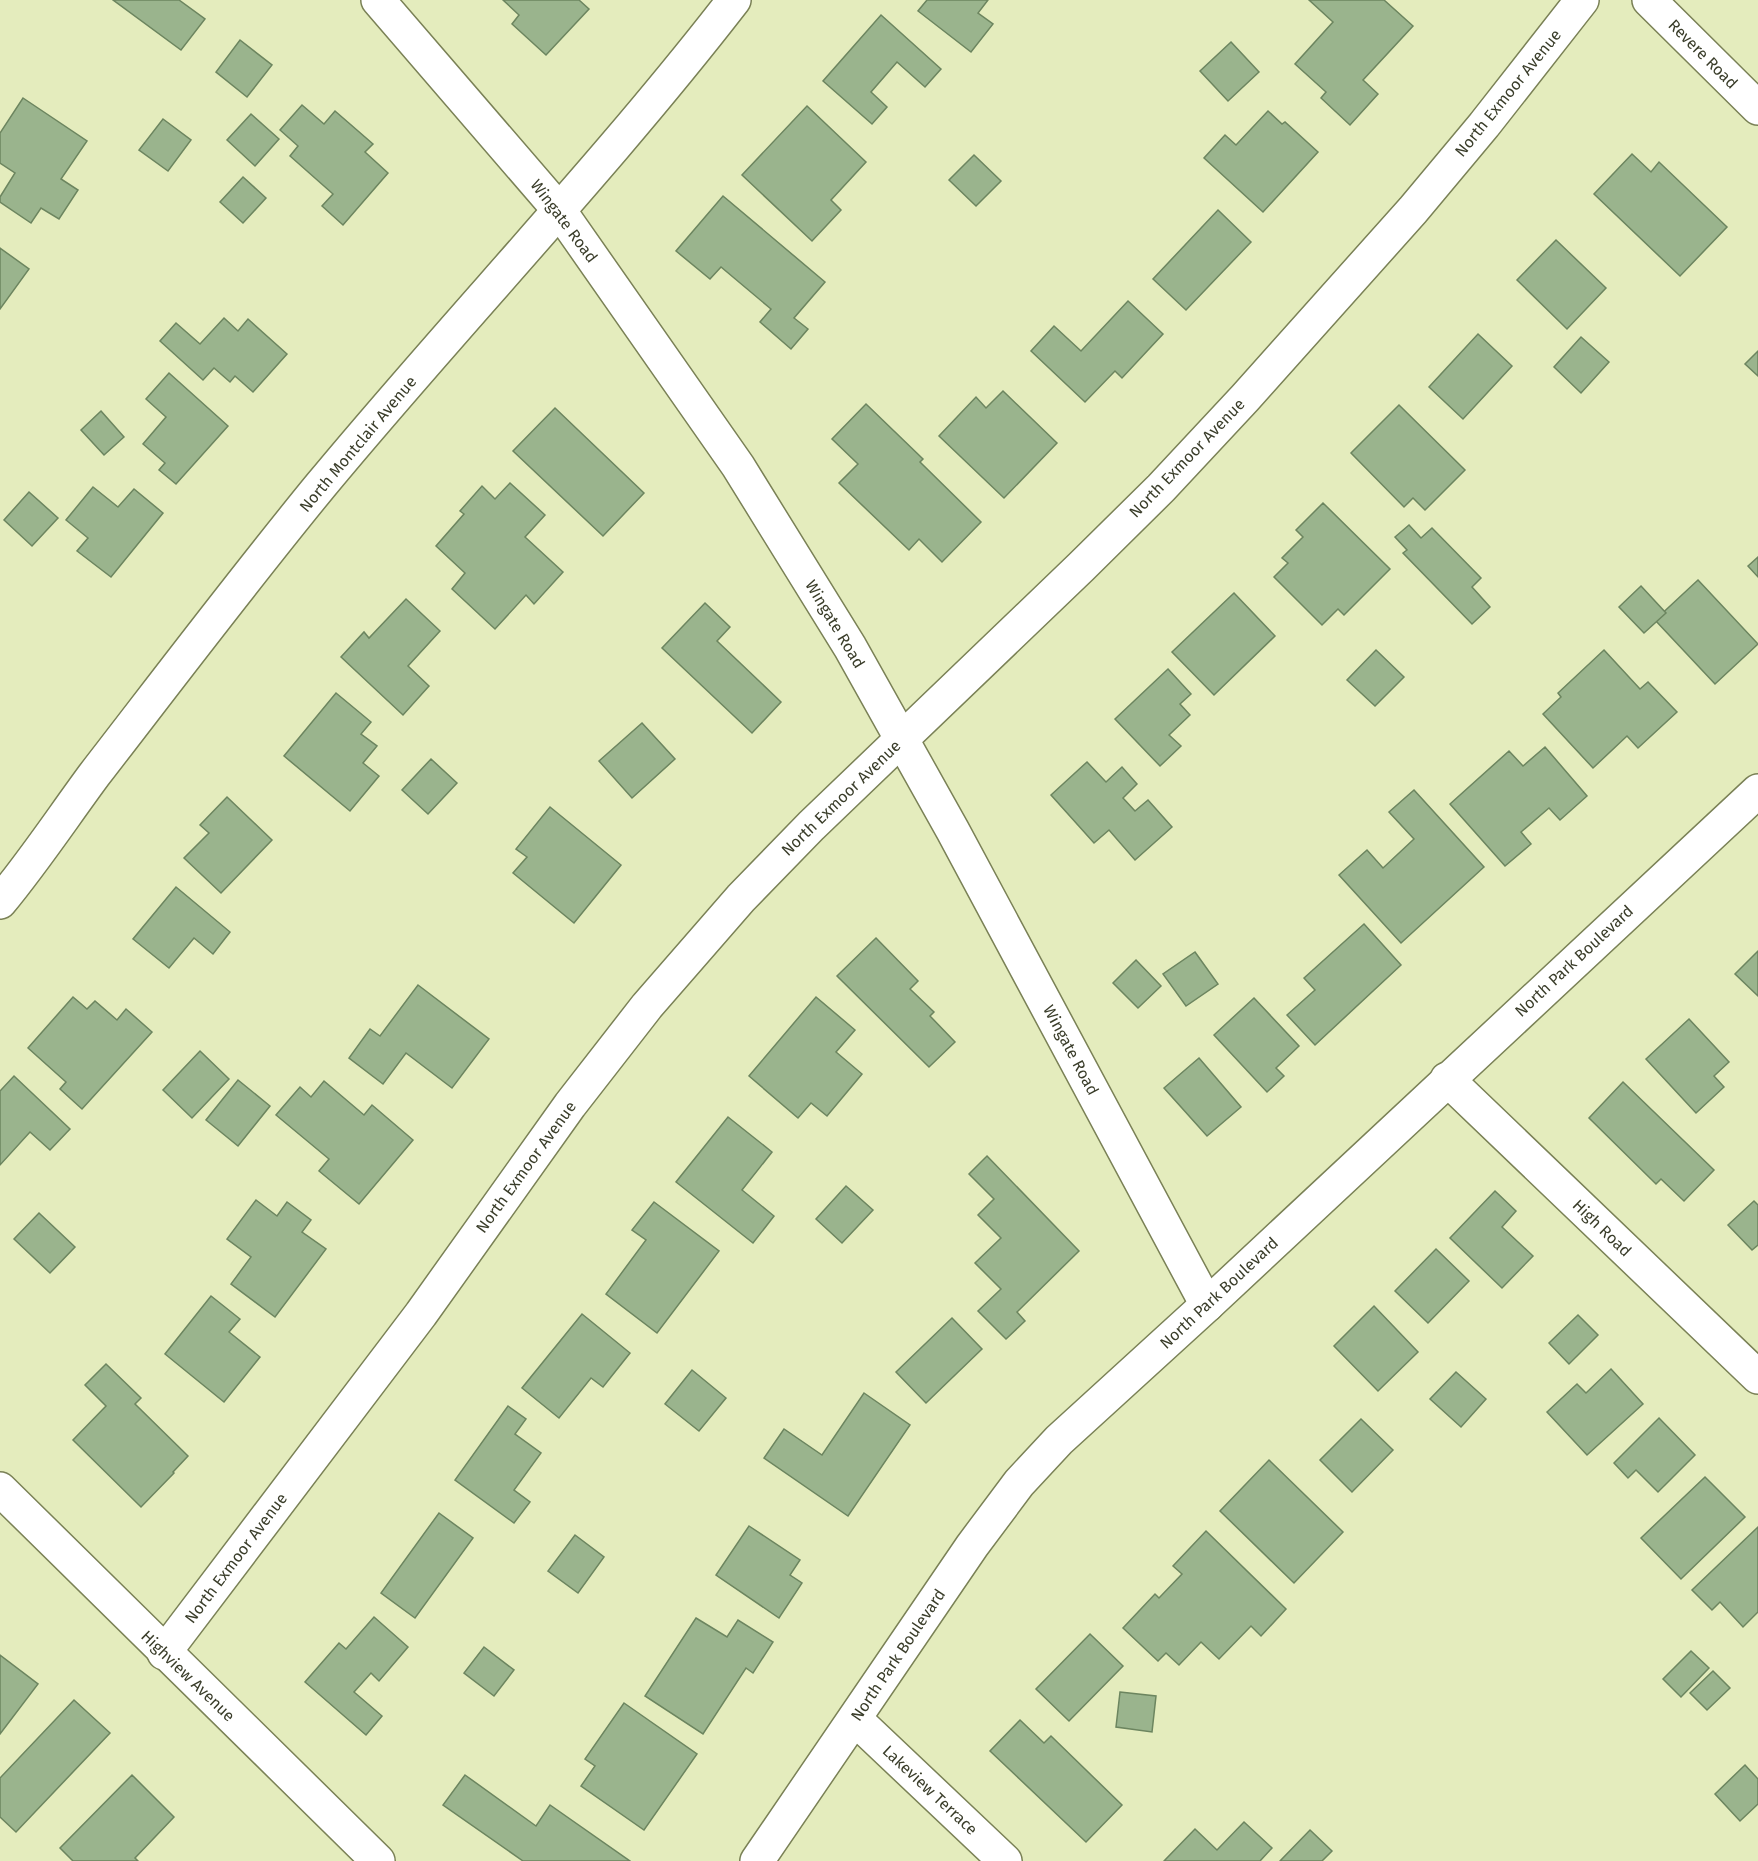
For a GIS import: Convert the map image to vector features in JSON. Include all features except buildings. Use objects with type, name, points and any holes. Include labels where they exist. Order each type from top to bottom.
[{"type":"street","name":"Wingate Road","points":[[378,0],[559,210],[738,466],[850,647],[902,739],[1208,1305]]},
{"type":"street","name":"North Montclair Avenue","points":[[0,902],[242,584],[322,484],[559,210],[699,45],[734,0]]},
{"type":"street","name":"North Exmoor Avenue","points":[[164,1653],[421,1314],[570,1105],[647,1006],[741,898],[810,826],[1145,504],[1245,398],[1413,210],[1484,125],[1582,0]]},
{"type":"street","name":"Revere Road","points":[[1649,0],[1758,108]]},
{"type":"street","name":"North Park Boulevard","points":[[757,1861],[972,1546],[1019,1483],[1059,1440],[1208,1305],[1447,1079],[1758,791]]},
{"type":"street","name":"High Road","points":[[1447,1079],[1758,1377]]},
{"type":"street","name":"Highview Avenue","points":[[0,1489],[164,1653],[378,1861]]},
{"type":"street","name":"Lakeview Terrace","points":[[855,1719],[1005,1861]]}]
